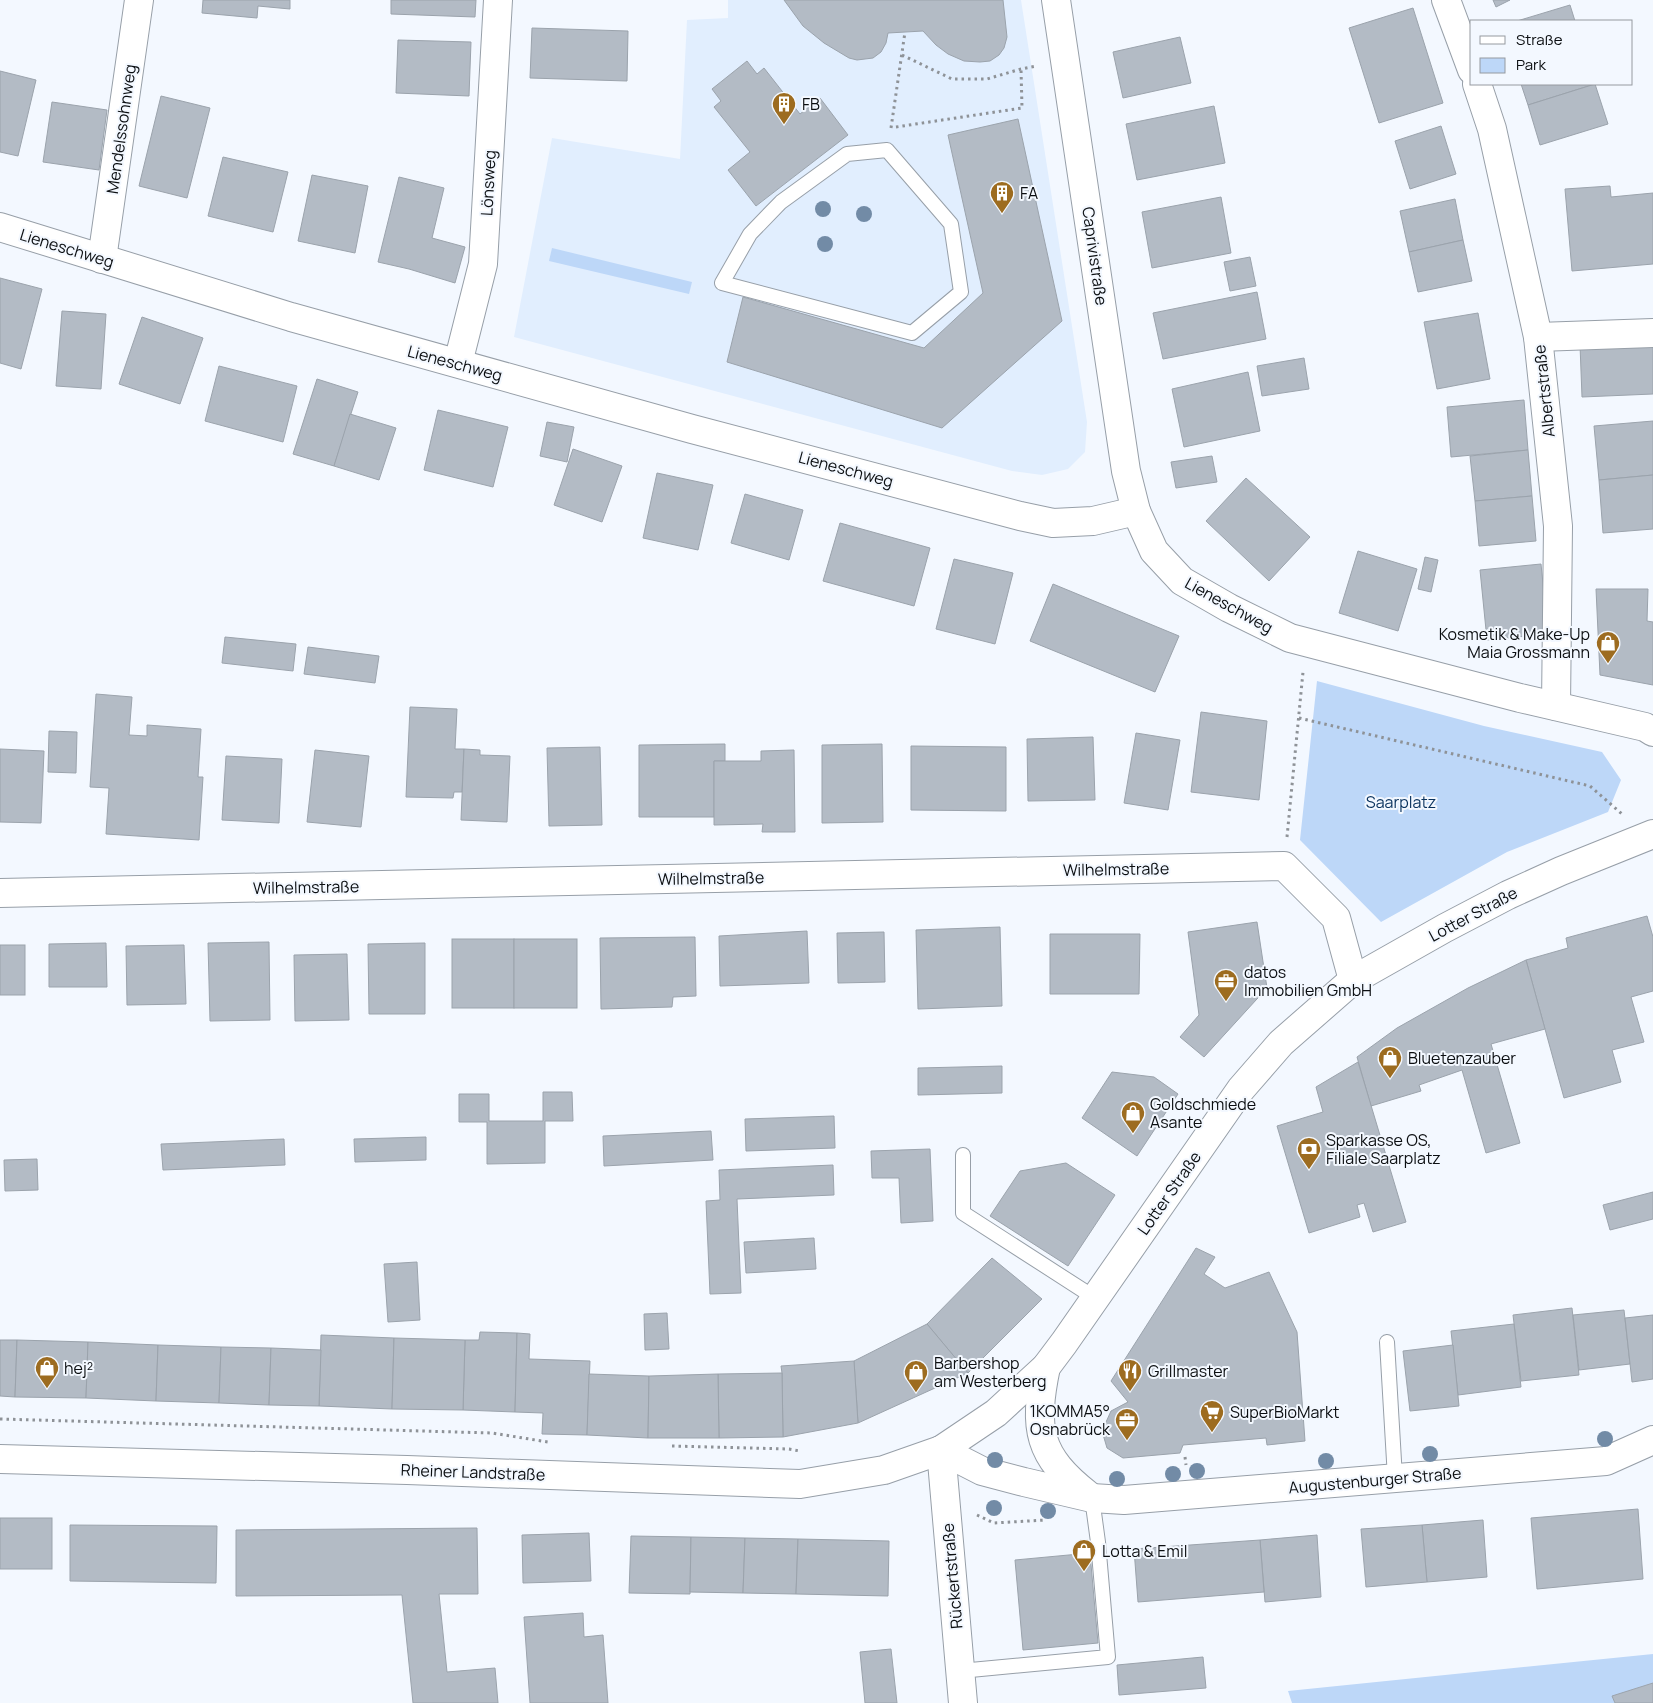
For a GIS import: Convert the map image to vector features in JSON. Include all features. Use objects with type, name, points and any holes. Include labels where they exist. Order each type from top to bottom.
[{"type":"street","name":"Mendelssohnweg","points":[[102,258],[139,0]]},
{"type":"street","name":"Lönsweg","points":[[458,363],[484,264],[498,0]]},
{"type":"street","name":"Caprivistraße","points":[[1056,0],[1126,471],[1136,511]]},
{"type":"street","points":[[1446,0],[1470,65]]},
{"type":"street","name":"Albertstraße","points":[[1476,85],[1492,129],[1538,337],[1558,526],[1556,706]]},
{"type":"street","name":"Lieneschweg","points":[[0,227],[291,317],[692,429],[1020,516],[1053,523],[1063,523],[1092,521],[1136,511],[1154,551],[1182,581],[1229,608],[1290,638],[1443,679],[1645,727],[1653,732]]},
{"type":"street","points":[[1538,337],[1653,333]]},
{"type":"street","name":"Lotter Straße","points":[[941,1450],[996,1414],[1046,1367],[1241,1089],[1280,1043],[1353,980],[1445,928],[1508,895],[1650,835]]},
{"type":"street","points":[[1284,866],[1336,918],[1353,980]]},
{"type":"street","name":"Wilhelmstraße","points":[[0,893],[1284,866]]},
{"type":"street","points":[[1046,1367],[1040,1395],[1040,1420],[1044,1442],[1054,1463],[1069,1480],[1092,1498]]},
{"type":"street","name":"Augustenburger Straße","points":[[941,1450],[982,1471],[1092,1498],[1124,1500],[1606,1461],[1653,1440]]},
{"type":"street","name":"Rheiner Landstraße","points":[[0,1459],[407,1470],[800,1484],[884,1470],[941,1450]]},
{"type":"street","name":"Rückertstraße","points":[[941,1450],[963,1703]]},
{"type":"lane","points":[[887,150],[951,224],[961,292],[912,333],[722,283],[750,234],[781,202],[847,154],[887,150]]},
{"type":"lane","points":[[963,1155],[964,1213],[1095,1298]]},
{"type":"lane","points":[[1387,1342],[1395,1478]]},
{"type":"lane","points":[[960,1671],[1108,1657],[1098,1542],[1092,1498]]},
{"type":"path","points":[[893,113],[905,32]]},
{"type":"path","points":[[902,55],[952,79],[987,79],[1021,68],[1065,62]]},
{"type":"path","points":[[891,128],[1022,108],[1021,68]]},
{"type":"path","points":[[1284,866],[1303,671]]},
{"type":"path","points":[[1299,718],[1590,786],[1650,835]]},
{"type":"path","name":"Rheiner Landstraße","points":[[0,1419],[492,1434],[549,1443]]},
{"type":"path","points":[[664,1446],[789,1449]]},
{"type":"shaded area","points":[[728,0],[1021,0],[1087,422],[1085,452],[1068,469],[1042,475],[1012,471],[514,337],[552,138],[680,159],[687,20],[728,18]]},
{"type":"green space","points":[[552,248],[692,282],[689,294],[549,261]]},
{"type":"green space","name":"Saarplatz","points":[[1317,681],[1484,726],[1602,752],[1621,780],[1608,812],[1507,852],[1381,922],[1300,840]]},
{"type":"green space","points":[[1653,1654],[1653,1683],[1613,1697],[1615,1703],[1292,1703],[1288,1691]]},
{"type":"building","points":[[203,0],[290,0],[290,9],[258,6],[257,18],[202,13]]},
{"type":"building","points":[[391,0],[476,0],[475,17],[391,14]]},
{"type":"building","points":[[784,0],[1003,0],[1007,37],[1004,48],[999,55],[990,61],[980,62],[964,61],[948,54],[936,45],[923,31],[888,33],[886,43],[881,52],[873,58],[857,60],[849,58],[824,43],[803,26]]},
{"type":"building","points":[[1493,0],[1510,0],[1496,7]]},
{"type":"building","points":[[1570,5],[1575,20],[1520,20]]},
{"type":"building","points":[[1413,8],[1443,103],[1379,123],[1349,28]]},
{"type":"building","points":[[532,28],[628,31],[627,81],[530,78]]},
{"type":"building","points":[[1180,37],[1191,83],[1123,98],[1113,52]]},
{"type":"building","points":[[398,40],[471,42],[469,96],[396,93]]},
{"type":"building","name":"FB","points":[[747,61],[757,74],[764,68],[800,114],[820,98],[848,135],[756,206],[728,170],[750,152],[714,107],[721,101],[712,89]]},
{"type":"building","points":[[0,71],[36,80],[18,156],[0,152]]},
{"type":"building","points":[[1521,85],[1592,85],[1528,105]]},
{"type":"building","points":[[1595,85],[1608,124],[1540,145],[1528,105]]},
{"type":"building","points":[[161,96],[210,108],[187,198],[139,186]]},
{"type":"building","points":[[52,102],[107,110],[99,170],[43,162]]},
{"type":"building","points":[[1214,106],[1225,163],[1137,180],[1126,124]]},
{"type":"building","name":"FA","points":[[1018,119],[1062,321],[942,428],[727,362],[743,297],[924,348],[983,293],[948,135]]},
{"type":"building","points":[[1441,126],[1456,174],[1410,189],[1395,141]]},
{"type":"building","points":[[223,157],[288,172],[273,232],[208,216]]},
{"type":"building","points":[[312,175],[368,186],[355,253],[298,241]]},
{"type":"building","points":[[399,177],[444,188],[432,238],[465,247],[455,283],[378,262]]},
{"type":"building","points":[[1610,186],[1611,197],[1653,193],[1653,264],[1572,271],[1565,189]]},
{"type":"building","points":[[1221,197],[1231,253],[1152,268],[1142,212]]},
{"type":"building","points":[[1455,199],[1463,240],[1409,252],[1400,211]]},
{"type":"building","points":[[1463,240],[1472,281],[1418,292],[1409,252]]},
{"type":"building","points":[[1250,257],[1256,286],[1230,291],[1224,262]]},
{"type":"building","points":[[0,278],[42,289],[21,369],[0,363]]},
{"type":"building","points":[[1257,292],[1266,339],[1163,359],[1153,313]]},
{"type":"building","points":[[62,311],[106,314],[101,389],[56,386]]},
{"type":"building","points":[[1478,313],[1490,379],[1437,389],[1424,322]]},
{"type":"building","points":[[142,317],[203,338],[180,404],[119,384]]},
{"type":"building","points":[[1653,342],[1653,394],[1582,397],[1580,345]]},
{"type":"building","points":[[1304,358],[1309,389],[1262,396],[1257,366]]},
{"type":"building","points":[[219,366],[297,386],[283,442],[205,421]]},
{"type":"building","points":[[1248,372],[1260,431],[1184,447],[1172,389]]},
{"type":"building","points":[[317,379],[358,392],[334,466],[293,454]]},
{"type":"building","points":[[1524,400],[1528,450],[1451,457],[1447,407]]},
{"type":"building","points":[[438,410],[508,427],[493,487],[424,470]]},
{"type":"building","points":[[350,414],[396,428],[379,480],[334,466]]},
{"type":"building","points":[[1653,421],[1653,475],[1599,480],[1594,426]]},
{"type":"building","points":[[547,422],[574,427],[567,462],[540,456]]},
{"type":"building","points":[[573,449],[622,466],[602,522],[554,505]]},
{"type":"building","points":[[1528,450],[1532,496],[1475,501],[1470,456]]},
{"type":"building","points":[[1212,456],[1217,482],[1176,488],[1171,462]]},
{"type":"building","points":[[657,473],[713,485],[698,550],[643,538]]},
{"type":"building","points":[[1653,475],[1653,529],[1603,533],[1599,480]]},
{"type":"building","points":[[1246,478],[1310,537],[1269,581],[1206,521]]},
{"type":"building","points":[[745,494],[803,510],[789,560],[731,543]]},
{"type":"building","points":[[1532,496],[1536,541],[1479,546],[1475,501]]},
{"type":"building","points":[[840,523],[930,548],[914,606],[823,581]]},
{"type":"building","points":[[1358,551],[1417,569],[1398,631],[1339,613]]},
{"type":"building","points":[[1425,557],[1438,560],[1431,592],[1418,589]]},
{"type":"building","points":[[954,559],[1013,573],[995,644],[936,629]]},
{"type":"building","points":[[1541,564],[1548,634],[1487,640],[1480,570]]},
{"type":"building","points":[[1053,584],[1179,636],[1155,692],[1030,641]]},
{"type":"building","points":[[1596,589],[1648,589],[1647,621],[1653,622],[1653,685],[1600,675]]},
{"type":"building","points":[[225,637],[296,644],[293,671],[222,663]]},
{"type":"building","points":[[308,647],[379,656],[375,683],[304,674]]},
{"type":"building","points":[[96,694],[132,697],[129,735],[147,736],[147,725],[201,729],[198,777],[203,777],[199,840],[106,834],[109,788],[90,787]]},
{"type":"building","points":[[410,707],[457,709],[455,749],[464,749],[462,792],[454,792],[453,798],[406,797]]},
{"type":"building","points":[[1201,712],[1267,721],[1259,800],[1191,792]]},
{"type":"building","points":[[49,731],[77,732],[76,773],[48,772]]},
{"type":"building","points":[[1136,733],[1180,740],[1168,810],[1124,803]]},
{"type":"building","points":[[1093,737],[1095,800],[1028,801],[1027,739]]},
{"type":"building","points":[[725,744],[725,761],[714,761],[714,817],[639,817],[639,745]]},
{"type":"building","points":[[882,744],[883,822],[822,823],[822,745]]},
{"type":"building","points":[[911,746],[1006,747],[1006,811],[911,810]]},
{"type":"building","points":[[600,747],[602,825],[549,826],[547,748]]},
{"type":"building","points":[[0,749],[44,751],[41,823],[0,822]]},
{"type":"building","points":[[464,749],[480,750],[480,755],[510,756],[507,822],[461,820]]},
{"type":"building","points":[[315,750],[369,756],[361,827],[307,822]]},
{"type":"building","points":[[794,750],[795,832],[762,832],[763,824],[714,825],[714,761],[761,761],[761,751]]},
{"type":"building","points":[[226,756],[282,759],[279,823],[222,820]]},
{"type":"building","points":[[1647,916],[1653,937],[1653,991],[1631,997],[1644,1042],[1612,1050],[1621,1082],[1564,1098],[1526,960],[1568,948],[1566,938]]},
{"type":"building","name":"datos Immobilien GmbH","points":[[1257,922],[1267,988],[1204,1057],[1180,1037],[1199,1015],[1188,932]]},
{"type":"building","points":[[1000,927],[1002,1006],[918,1009],[916,930]]},
{"type":"building","points":[[807,931],[809,983],[720,986],[719,936]]},
{"type":"building","points":[[884,932],[885,982],[838,983],[837,933]]},
{"type":"building","points":[[1050,934],[1140,934],[1139,994],[1050,994]]},
{"type":"building","points":[[695,937],[696,996],[673,997],[672,1007],[601,1009],[600,938]]},
{"type":"building","points":[[452,939],[514,939],[514,1008],[452,1008]]},
{"type":"building","points":[[514,939],[577,939],[577,1008],[514,1008]]},
{"type":"building","points":[[269,942],[270,1020],[210,1021],[208,943]]},
{"type":"building","points":[[106,943],[107,987],[49,987],[49,944]]},
{"type":"building","points":[[425,943],[425,1014],[369,1014],[368,944]]},
{"type":"building","points":[[0,945],[25,945],[25,995],[0,995]]},
{"type":"building","points":[[184,945],[186,1004],[127,1005],[126,946]]},
{"type":"building","points":[[347,954],[349,1020],[295,1021],[294,955]]},
{"type":"building","points":[[1526,960],[1545,1029],[1491,1044],[1520,1143],[1486,1153],[1462,1070],[1419,1085],[1421,1091],[1371,1106],[1357,1057],[1397,1028],[1468,988]]},
{"type":"building","points":[[1358,1062],[1406,1222],[1373,1232],[1364,1203],[1357,1205],[1360,1217],[1309,1233],[1277,1126],[1323,1112],[1316,1087]]},
{"type":"building","points":[[1002,1066],[1002,1093],[918,1095],[918,1068]]},
{"type":"building","points":[[1112,1072],[1154,1077],[1178,1094],[1137,1156],[1082,1118]]},
{"type":"building","points":[[543,1092],[572,1092],[573,1121],[545,1121],[545,1163],[487,1164],[487,1122],[459,1122],[459,1094],[489,1094],[489,1121],[543,1121]]},
{"type":"building","points":[[834,1116],[835,1148],[746,1151],[745,1119]]},
{"type":"building","points":[[711,1131],[713,1160],[604,1166],[603,1136]]},
{"type":"building","points":[[426,1137],[426,1160],[355,1162],[354,1139]]},
{"type":"building","points":[[284,1139],[285,1165],[163,1170],[161,1144]]},
{"type":"building","points":[[930,1149],[933,1221],[901,1223],[899,1178],[872,1178],[871,1151]]},
{"type":"building","points":[[37,1159],[38,1190],[5,1191],[4,1160]]},
{"type":"building","points":[[1066,1163],[1115,1195],[1068,1266],[990,1216],[1020,1171]]},
{"type":"building","points":[[833,1165],[834,1195],[737,1199],[741,1293],[710,1294],[706,1201],[720,1200],[719,1170]]},
{"type":"building","points":[[1653,1192],[1653,1219],[1610,1230],[1603,1205]]},
{"type":"building","points":[[814,1238],[816,1269],[746,1273],[744,1242]]},
{"type":"building","points":[[1196,1248],[1215,1257],[1204,1274],[1225,1288],[1269,1272],[1297,1332],[1305,1441],[1267,1445],[1266,1438],[1183,1445],[1180,1453],[1123,1458],[1107,1448],[1102,1431],[1111,1411],[1128,1402],[1111,1381]]},
{"type":"building","points":[[992,1258],[1042,1299],[968,1373],[927,1324]]},
{"type":"building","points":[[417,1262],[420,1320],[388,1322],[384,1264]]},
{"type":"building","points":[[1572,1308],[1579,1375],[1521,1381],[1513,1315]]},
{"type":"building","points":[[1624,1310],[1630,1364],[1579,1370],[1573,1315]]},
{"type":"building","points":[[667,1313],[669,1349],[645,1350],[644,1314]]},
{"type":"building","points":[[1653,1315],[1653,1379],[1632,1382],[1625,1318]]},
{"type":"building","points":[[927,1324],[968,1373],[858,1423],[854,1361]]},
{"type":"building","points":[[1514,1324],[1521,1387],[1458,1395],[1451,1331]]},
{"type":"building","points":[[480,1332],[517,1333],[515,1412],[463,1410],[465,1340],[479,1340]]},
{"type":"building","points":[[517,1333],[530,1334],[529,1359],[590,1361],[587,1435],[542,1434],[543,1413],[515,1412]]},
{"type":"building","points":[[321,1335],[394,1338],[392,1409],[319,1406]]},
{"type":"building","points":[[394,1338],[465,1340],[463,1410],[392,1409]]},
{"type":"building","points":[[0,1340],[17,1340],[15,1397],[0,1396]]},
{"type":"building","points":[[17,1340],[88,1342],[86,1398],[15,1397]]},
{"type":"building","points":[[88,1342],[158,1345],[156,1401],[86,1398]]},
{"type":"building","points":[[158,1345],[221,1347],[219,1403],[156,1401]]},
{"type":"building","points":[[1453,1345],[1459,1406],[1410,1411],[1403,1351]]},
{"type":"building","points":[[221,1347],[271,1348],[269,1405],[219,1403]]},
{"type":"building","points":[[271,1348],[321,1350],[319,1406],[269,1405]]},
{"type":"building","points":[[854,1361],[858,1423],[783,1437],[781,1366]]},
{"type":"building","points":[[782,1373],[783,1437],[719,1438],[718,1374]]},
{"type":"building","points":[[589,1374],[649,1376],[648,1438],[587,1435]]},
{"type":"building","points":[[718,1374],[719,1438],[648,1438],[649,1376]]},
{"type":"building","points":[[1638,1509],[1643,1579],[1537,1589],[1531,1518]]},
{"type":"building","points":[[0,1518],[52,1518],[52,1569],[0,1569]]},
{"type":"building","points":[[1483,1520],[1487,1577],[1427,1582],[1422,1525]]},
{"type":"building","points":[[70,1525],[217,1526],[216,1583],[70,1581]]},
{"type":"building","points":[[1422,1525],[1427,1582],[1366,1587],[1361,1529]]},
{"type":"building","points":[[477,1528],[478,1594],[439,1594],[447,1672],[495,1668],[498,1703],[413,1703],[402,1595],[236,1596],[236,1530]]},
{"type":"building","points":[[589,1533],[591,1581],[523,1583],[522,1535]]},
{"type":"building","points":[[1317,1535],[1321,1597],[1265,1602],[1260,1540]]},
{"type":"building","points":[[631,1536],[691,1537],[690,1594],[629,1593]]},
{"type":"building","points":[[691,1537],[745,1538],[743,1593],[690,1592]]},
{"type":"building","points":[[745,1538],[798,1539],[796,1594],[743,1593]]},
{"type":"building","points":[[798,1539],[889,1541],[888,1596],[796,1594]]},
{"type":"building","points":[[1260,1540],[1264,1592],[1138,1602],[1134,1549]]},
{"type":"building","points":[[1090,1553],[1098,1643],[1023,1650],[1015,1560]]},
{"type":"building","points":[[583,1613],[584,1637],[603,1635],[608,1703],[530,1703],[524,1617]]},
{"type":"building","points":[[891,1649],[897,1703],[865,1703],[860,1652]]},
{"type":"building","points":[[1203,1657],[1206,1688],[1119,1695],[1117,1665]]},
{"type":"building","points":[[1653,1683],[1653,1703],[1615,1703],[1612,1696]]},
{"type":"place","name":"FB","points":[[784,125]]},
{"type":"place","name":"FA","points":[[1002,214]]},
{"type":"place","name":"Kosmetik & Make-Up Maia Grossmann","points":[[1608,664]]},
{"type":"place","name":"datos Immobilien GmbH","points":[[1226,1002]]},
{"type":"place","name":"Bluetenzauber","points":[[1390,1079]]},
{"type":"place","name":"Goldschmiede Asante","points":[[1133,1134]]},
{"type":"place","name":"Sparkasse OS, Filiale Saarplatz","points":[[1309,1170]]},
{"type":"place","name":"hej²","points":[[47,1389]]},
{"type":"place","name":"Grillmaster","points":[[1130,1392]]},
{"type":"place","name":"Barbershop am Westerberg","points":[[916,1393]]},
{"type":"place","name":"SuperBioMarkt","points":[[1212,1433]]},
{"type":"place","name":"1KOMMA5° Osnabrück","points":[[1127,1441]]},
{"type":"place","name":"Lotta & Emil","points":[[1084,1572]]}]
